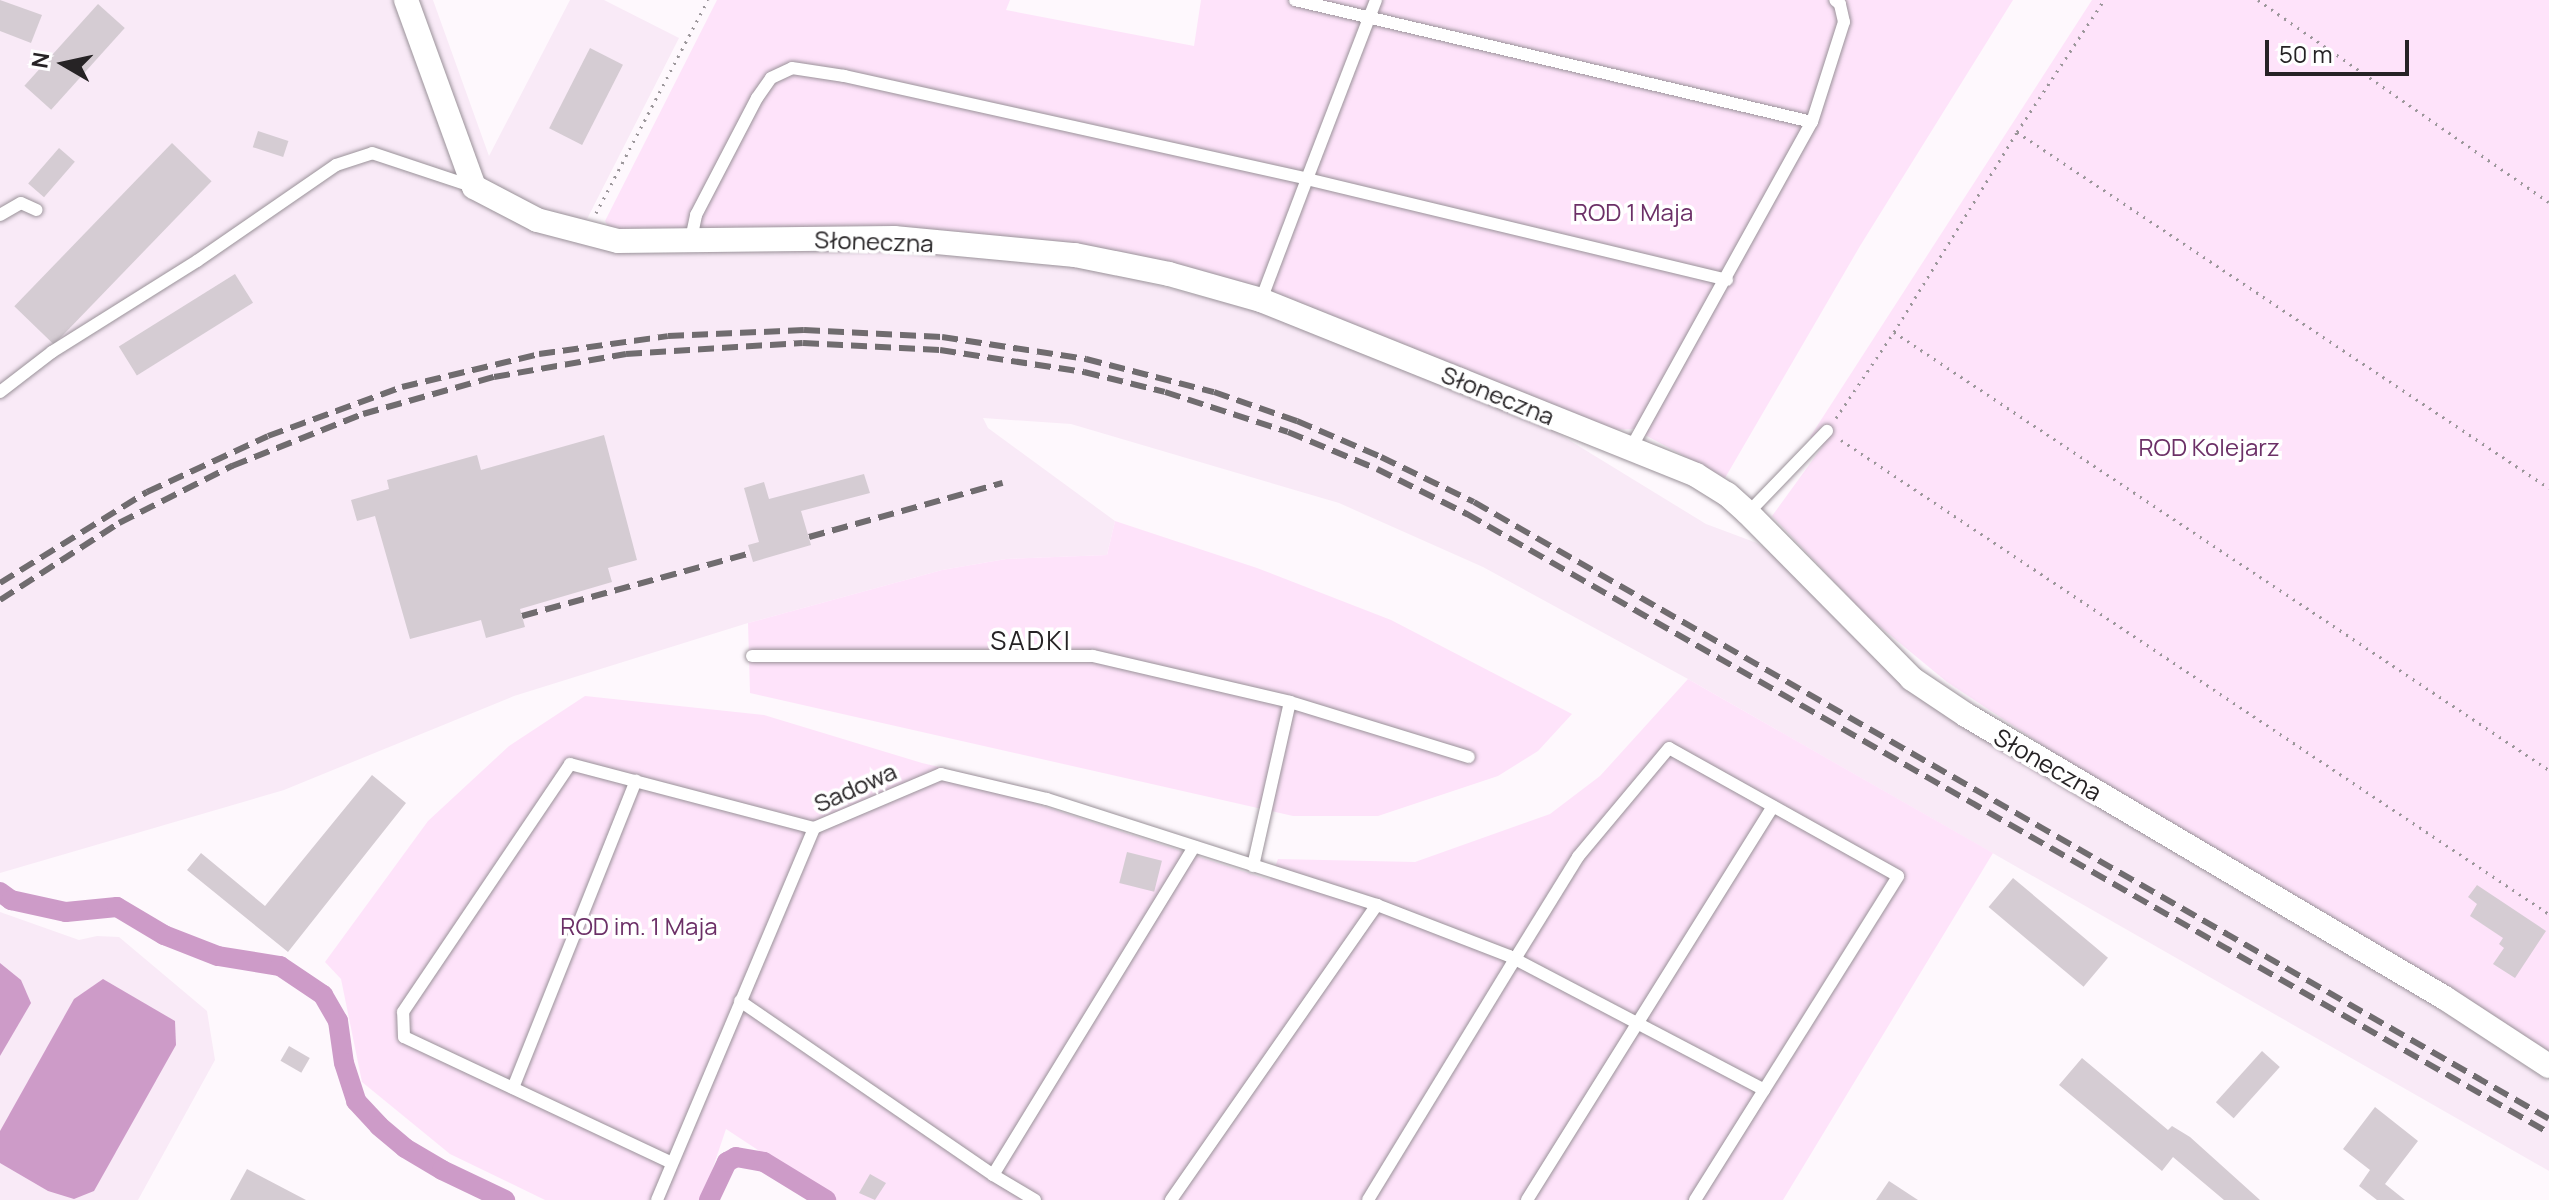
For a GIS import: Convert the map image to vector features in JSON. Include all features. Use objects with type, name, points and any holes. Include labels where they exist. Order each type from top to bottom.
[{"type":"street","points":[[406,0],[474,187]]},
{"type":"street","name":"Słoneczna","points":[[474,187],[537,220],[618,241],[894,238],[1075,255],[1169,274],[1261,300],[1696,475],[1727,494],[1748,513],[1912,679],[1966,715],[2445,998],[2549,1066]]},
{"type":"lane","points":[[1295,0],[1812,122]]},
{"type":"lane","points":[[1261,300],[1376,0]]},
{"type":"lane","points":[[1631,448],[1812,122],[1844,22],[1840,4],[1835,0]]},
{"type":"lane","points":[[691,239],[696,215],[757,98],[771,78],[792,68],[844,76],[1307,179],[1727,280]]},
{"type":"lane","points":[[0,392],[52,352],[197,261],[336,165],[372,153],[392,157],[474,187]]},
{"type":"lane","points":[[0,215],[21,203],[37,210]]},
{"type":"lane","points":[[1748,513],[1827,431]]},
{"type":"lane","points":[[752,656],[1093,656],[1290,702],[1469,757]]},
{"type":"lane","points":[[1253,866],[1290,702]]},
{"type":"lane","points":[[1368,1200],[1578,857],[1669,748],[1898,876],[1695,1200]]},
{"type":"lane","points":[[672,1163],[404,1037],[403,1012],[570,764],[814,828]]},
{"type":"lane","name":"Sadowa","points":[[657,1200],[814,828],[941,774],[1047,799],[1377,905],[1515,959],[1764,1090]]},
{"type":"lane","points":[[513,1088],[636,781]]},
{"type":"lane","points":[[1527,1200],[1773,806]]},
{"type":"lane","points":[[993,1175],[1194,847]]},
{"type":"lane","points":[[1171,1200],[1377,905]]},
{"type":"lane","points":[[740,1001],[993,1175],[1035,1200]]},
{"type":"path","points":[[586,233],[708,0]]},
{"type":"path","points":[[2104,0],[2017,132],[1894,332],[1827,431],[2549,914]]},
{"type":"path","points":[[2258,0],[2549,202]]},
{"type":"path","points":[[2017,132],[2549,488]]},
{"type":"path","points":[[1894,332],[2549,770]]},
{"type":"shaded area","points":[[0,0],[433,0],[489,156],[570,0],[604,0],[679,38],[585,223],[630,252],[885,245],[1086,267],[1258,311],[1546,426],[1706,524],[1757,543],[1774,554],[1879,658],[2403,984],[2549,1082],[2549,1171],[1688,679],[1483,567],[1339,503],[1071,424],[983,418],[988,428],[1115,521],[1107,555],[1006,559],[942,570],[748,623],[514,696],[284,790],[0,873]]},
{"type":"shaded area","points":[[0,912],[79,940],[97,936],[119,937],[207,1011],[215,1060],[138,1200],[0,1200]]},
{"type":"shaded area","points":[[0,963],[21,980],[31,1003],[0,1056]]},
{"type":"shaded area","points":[[103,979],[175,1021],[176,1045],[94,1191],[74,1199],[48,1191],[0,1163],[0,1131],[74,999]]},
{"type":"green space","name":"ROD 1 Maja","points":[[717,0],[1010,0],[1006,10],[1194,46],[1201,0],[2013,0],[1860,246],[1725,478],[1634,429],[1611,430],[1173,266],[613,234],[605,221]]},
{"type":"green space","name":"ROD Kolejarz","points":[[2092,0],[2549,0],[2549,1051],[2080,770],[1947,682],[1867,616],[1772,516],[1822,447],[1810,437]]},
{"type":"green space","points":[[1115,521],[1257,568],[1391,620],[1572,714],[1538,751],[1498,776],[1378,816],[1293,816],[750,693],[748,623],[942,570],[1006,559],[1107,555]]},
{"type":"green space","name":"ROD im. 1 Maja","points":[[1688,679],[1993,853],[1783,1200],[834,1200],[726,1129],[702,1200],[545,1200],[450,1154],[362,1082],[341,979],[325,962],[428,821],[509,746],[585,696],[764,715],[922,763],[1037,790],[1034,803],[1270,880],[1278,859],[1415,862],[1550,814],[1600,776]]},
{"type":"building","points":[[0,0],[42,15],[31,43],[0,31]]},
{"type":"building","points":[[98,4],[125,28],[51,110],[24,86]]},
{"type":"building","points":[[590,48],[623,65],[582,145],[549,128]]},
{"type":"building","points":[[258,131],[288,141],[283,157],[253,147]]},
{"type":"building","points":[[172,143],[212,181],[54,344],[14,306]]},
{"type":"building","points":[[59,148],[75,162],[44,197],[28,183]]},
{"type":"building","points":[[235,274],[253,303],[137,375],[119,347]]},
{"type":"building","points":[[604,435],[637,560],[608,568],[612,582],[520,609],[525,627],[486,638],[481,620],[410,639],[375,516],[357,521],[351,500],[389,489],[387,480],[477,455],[481,470]]},
{"type":"building","points":[[864,474],[870,493],[801,511],[811,545],[753,562],[748,545],[759,542],[744,488],[764,482],[769,499]]},
{"type":"building","points":[[372,775],[406,803],[288,952],[187,870],[201,853],[265,906]]},
{"type":"building","points":[[1127,852],[1162,861],[1154,892],[1119,883]]},
{"type":"building","points":[[2013,878],[2108,958],[2084,987],[1989,907]]},
{"type":"building","points":[[2477,885],[2546,931],[2515,978],[2493,964],[2504,948],[2499,944],[2503,938],[2470,916],[2477,904],[2468,897]]},
{"type":"building","points":[[289,1046],[310,1058],[301,1073],[280,1061]]},
{"type":"building","points":[[2262,1051],[2280,1067],[2234,1118],[2216,1102]]},
{"type":"building","points":[[2082,1058],[2168,1130],[2172,1126],[2190,1137],[2260,1200],[2224,1200],[2173,1157],[2162,1171],[2059,1085]]},
{"type":"building","points":[[2375,1107],[2418,1141],[2385,1184],[2405,1200],[2377,1200],[2359,1186],[2370,1170],[2343,1149]]},
{"type":"building","points":[[247,1169],[306,1200],[230,1200]]},
{"type":"building","points":[[870,1174],[886,1183],[875,1200],[859,1193]]},
{"type":"building","points":[[1889,1181],[1918,1200],[1876,1200]]},
{"type":"waterway","points":[[0,892],[11,900],[66,912],[117,907],[164,935],[218,956],[280,966],[323,995],[338,1021],[344,1063],[356,1101],[379,1126],[405,1148],[442,1170],[505,1200]]},
{"type":"waterway","points":[[709,1200],[727,1162],[736,1157],[764,1162],[826,1200]]},
{"type":"railway","points":[[0,583],[147,492],[268,436],[402,387],[539,354],[668,336],[804,330],[942,337],[1086,359],[1214,392],[1297,421],[1474,502],[2549,1119]]},
{"type":"railway","points":[[0,600],[119,523],[232,466],[363,414],[494,377],[626,354],[803,343],[940,350],[1084,372],[1165,392],[1288,432],[1377,469],[1467,514],[2549,1133]]},
{"type":"railway","points":[[809,537],[1003,483]]},
{"type":"railway","points":[[522,616],[751,553]]},
{"type":"district","name":"SADKI","points":[[1031,641]]}]
